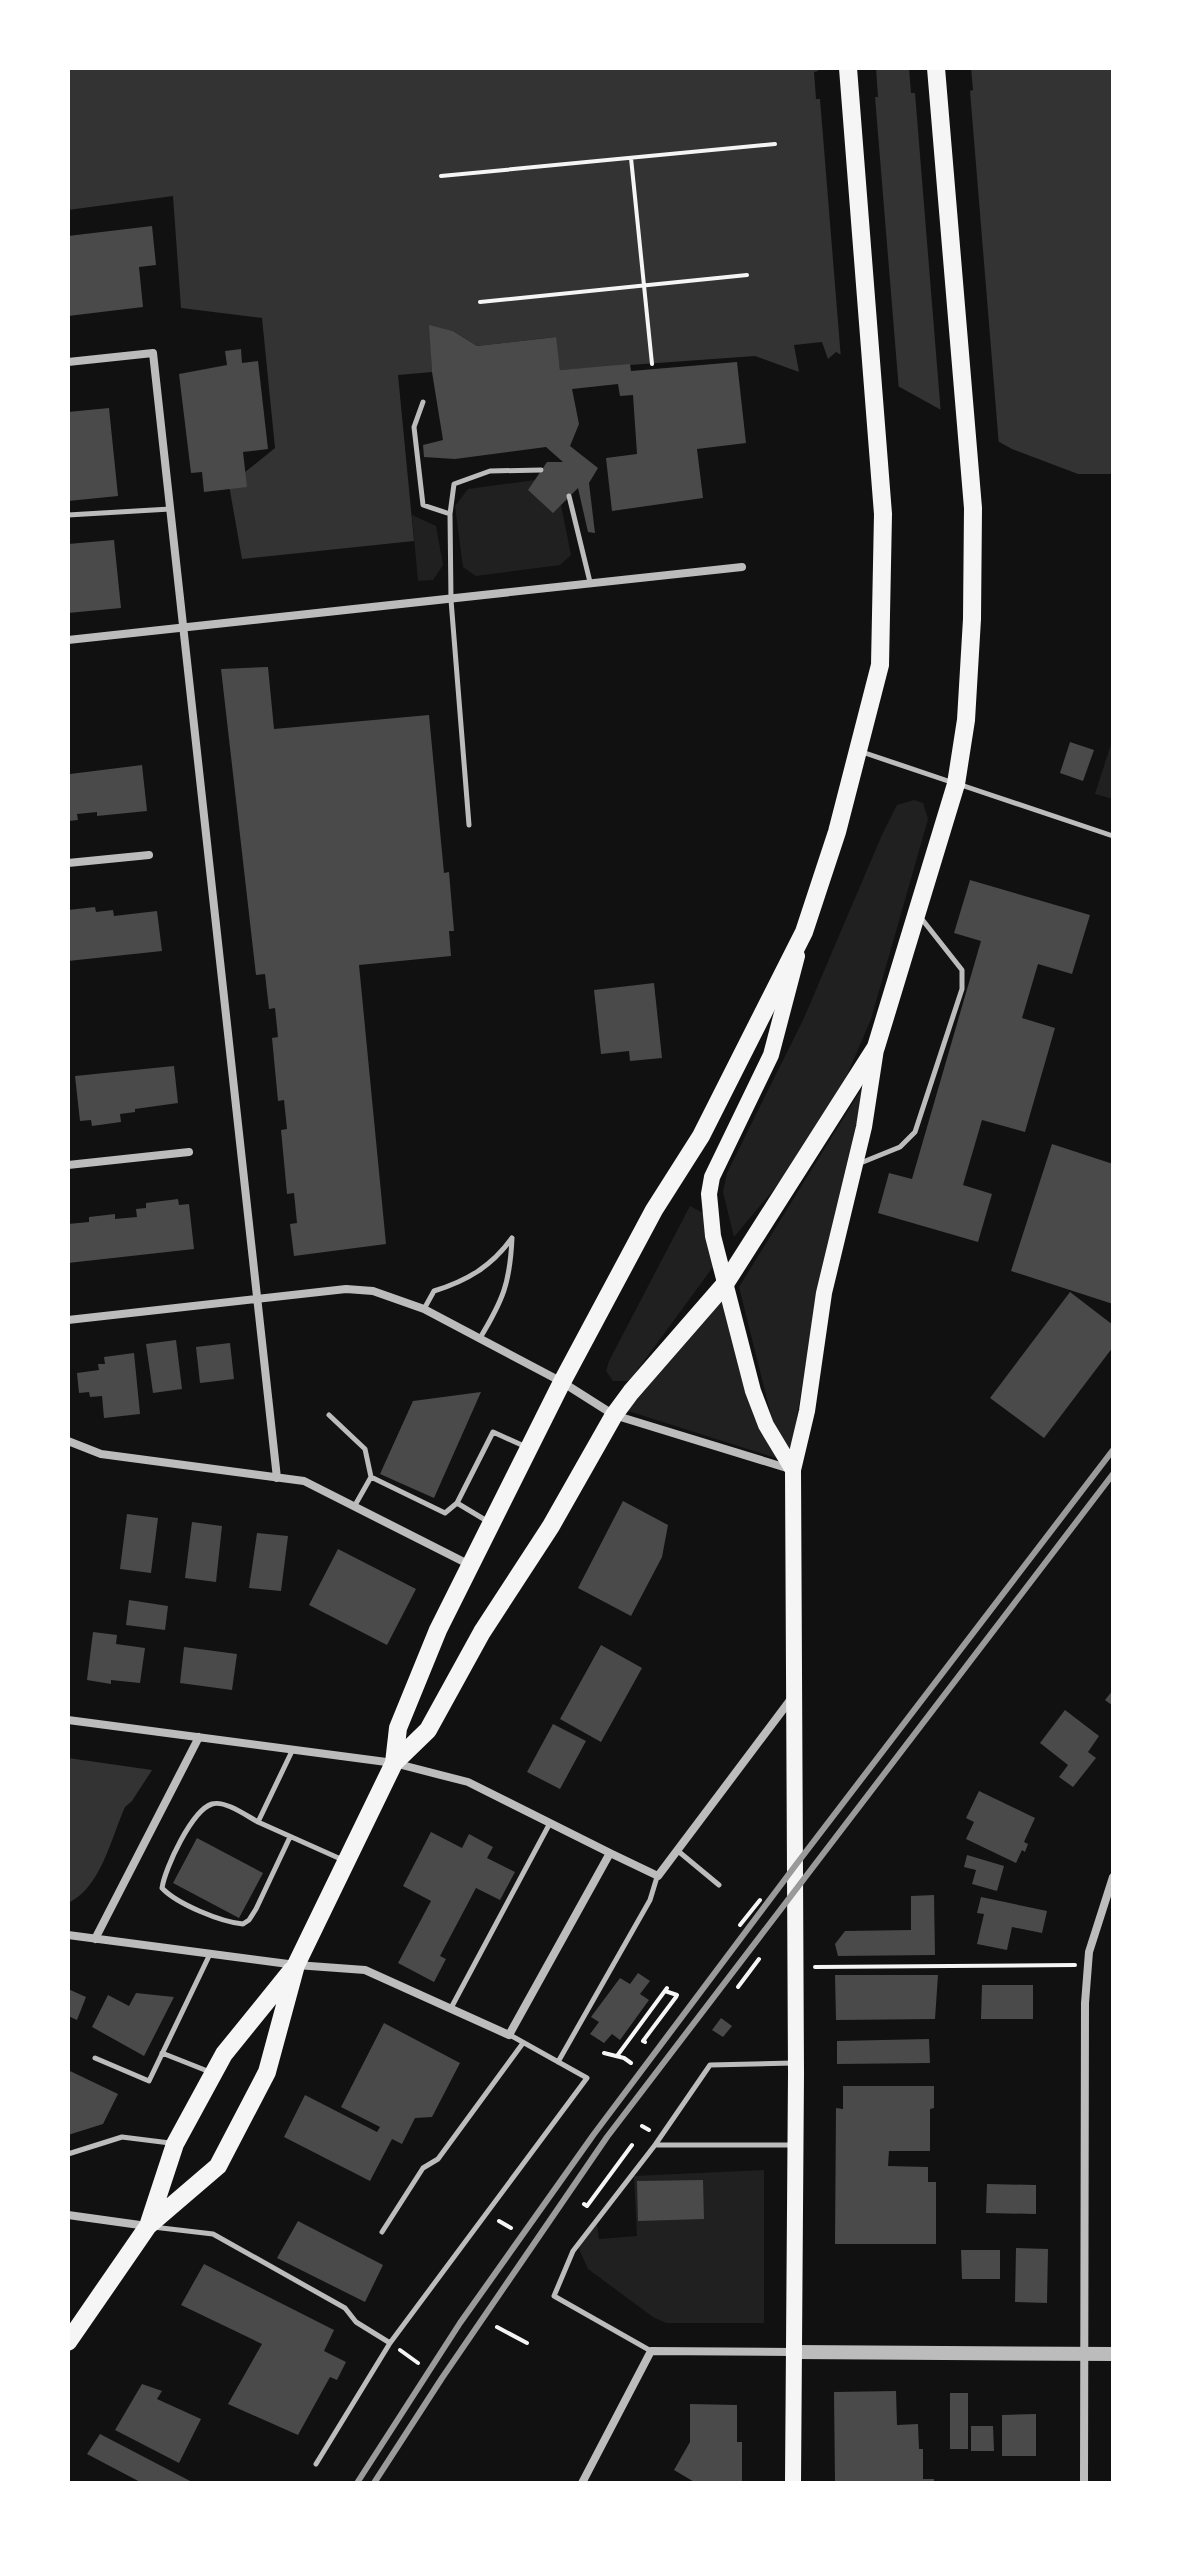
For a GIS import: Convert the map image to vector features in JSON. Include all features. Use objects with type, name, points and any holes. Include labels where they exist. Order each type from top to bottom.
[{"type":"main road","points":[[793,1470],[761,1413],[725,1284],[709,1194],[712,1177],[771,1055],[804,932],[837,832],[880,665],[883,514],[848,68]]},
{"type":"main road","points":[[793,2483],[796,2063],[793,1470],[807,1411],[824,1293],[864,1127],[876,1047],[956,784],[967,706],[973,508],[936,68]]},
{"type":"main road","points":[[68,2342],[148,2226],[218,2166],[267,2072],[296,1965],[394,1763],[398,1728],[438,1630],[562,1382],[654,1210],[701,1136],[804,932]]},
{"type":"main road","points":[[394,1763],[428,1730],[482,1632],[551,1526],[614,1415],[725,1284],[876,1047]]},
{"type":"main road","points":[[148,2226],[175,2144],[224,2054],[296,1965]]},
{"type":"street","points":[[68,362],[153,353],[277,1478]]},
{"type":"street","points":[[68,640],[742,567]]},
{"type":"street","points":[[68,863],[149,855]]},
{"type":"street","points":[[68,1165],[189,1152]]},
{"type":"street","points":[[68,1320],[362,1289],[424,1309],[562,1382],[614,1415],[793,1470]]},
{"type":"street","points":[[68,1441],[101,1454],[304,1481],[470,1566]]},
{"type":"street","points":[[68,1720],[394,1763],[468,1782],[658,1876],[794,1695]]},
{"type":"street","points":[[95,1939],[199,1737]]},
{"type":"street","points":[[68,1935],[296,1965],[365,1970],[509,2035],[610,1853]]},
{"type":"street","points":[[1084,2483],[1085,2003],[1089,1952],[1113,1877]]},
{"type":"street","points":[[68,2215],[148,2226]]},
{"type":"street","points":[[582,2483],[651,2351],[1113,2354]]},
{"type":"lane","points":[[423,402],[414,427],[423,505],[450,514]]},
{"type":"lane","points":[[469,825],[451,600],[450,514],[454,484],[490,471],[541,470]]},
{"type":"lane","points":[[569,496],[590,582]]},
{"type":"lane","points":[[68,515],[170,509]]},
{"type":"lane","points":[[857,751],[1113,836]]},
{"type":"lane","points":[[853,1166],[900,1147],[915,1132],[962,989],[962,970],[918,915]]},
{"type":"lane","points":[[424,1309],[434,1291],[479,1272],[512,1238],[510,1271],[504,1296],[480,1338]]},
{"type":"lane","points":[[329,1415],[365,1449],[371,1477],[354,1507]]},
{"type":"lane","points":[[371,1477],[445,1513],[457,1503],[493,1432],[529,1448]]},
{"type":"lane","points":[[457,1503],[491,1523]]},
{"type":"lane","points":[[258,1822],[294,1748]]},
{"type":"lane","points":[[290,1837],[256,1909],[243,1924],[216,1917],[169,1895],[162,1888],[163,1879],[187,1829],[207,1806],[220,1804],[346,1861]]},
{"type":"lane","points":[[451,2009],[550,1822]]},
{"type":"lane","points":[[677,1850],[719,1885]]},
{"type":"lane","points":[[558,2062],[650,1900],[658,1876]]},
{"type":"lane","points":[[95,2058],[149,2081],[210,1954]]},
{"type":"lane","points":[[316,2464],[390,2343],[587,2078],[509,2035]]},
{"type":"lane","points":[[382,2232],[423,2168],[438,2159],[523,2043]]},
{"type":"lane","points":[[162,2053],[213,2074]]},
{"type":"lane","points":[[651,2351],[554,2296],[573,2251],[655,2145],[710,2065],[796,2063]]},
{"type":"lane","points":[[68,2154],[122,2137],[175,2144]]},
{"type":"lane","points":[[655,2145],[795,2145]]},
{"type":"lane","points":[[148,2226],[213,2234],[345,2308],[356,2322],[390,2343]]},
{"type":"path","points":[[441,176],[775,144]]},
{"type":"path","points":[[631,158],[652,364]]},
{"type":"path","points":[[480,302],[747,275]]},
{"type":"path","points":[[740,1925],[760,1900]]},
{"type":"path","points":[[738,1987],[759,1959]]},
{"type":"path","points":[[795,1967],[1087,1965]]},
{"type":"path","points":[[617,2056],[666,1989],[677,1995],[645,2042]]},
{"type":"path","points":[[604,2053],[631,2063]]},
{"type":"path","points":[[642,2126],[649,2130]]},
{"type":"path","points":[[584,2204],[587,2206],[632,2145]]},
{"type":"path","points":[[503,2224],[511,2228]]},
{"type":"path","points":[[497,2327],[527,2343]]},
{"type":"path","points":[[411,2357],[418,2363]]},
{"type":"shaded area","points":[[68,68],[1113,68],[1113,474],[1078,474],[1012,449],[836,352],[828,359],[822,342],[794,345],[799,372],[755,356],[560,370],[555,337],[477,346],[453,331],[430,326],[432,372],[398,375],[414,541],[242,559],[229,485],[275,448],[262,318],[181,308],[173,196],[68,210]]},
{"type":"shaded area","points":[[535,480],[561,505],[571,555],[560,565],[476,576],[463,567],[455,506],[468,489]]},
{"type":"shaded area","points":[[412,515],[436,526],[443,565],[433,580],[418,581]]},
{"type":"shaded area","points":[[1113,738],[1113,799],[1095,794]]},
{"type":"shaded area","points":[[914,800],[923,803],[928,819],[871,1019],[842,1087],[795,1164],[734,1237],[723,1192],[727,1173],[804,1018],[897,805]]},
{"type":"shaded area","points":[[867,1080],[824,1266],[791,1453],[773,1423],[739,1287]]},
{"type":"shaded area","points":[[690,1206],[703,1213],[713,1267],[633,1376],[628,1381],[613,1381],[606,1371],[609,1361]]},
{"type":"shaded area","points":[[723,1296],[754,1417],[779,1459],[625,1410]]},
{"type":"shaded area","points":[[68,1758],[152,1770],[125,1807],[97,1874],[79,1896],[68,1903]]},
{"type":"shaded area","points":[[764,2170],[764,2323],[666,2323],[653,2317],[588,2269],[578,2247],[597,2224],[599,2239],[637,2236],[634,2176]]},
{"type":"pier","points":[[818,68],[876,68],[878,97],[875,97],[899,391],[841,359],[820,99],[816,99],[814,72]]},
{"type":"pier","points":[[909,68],[971,68],[973,90],[970,91],[999,446],[941,415],[915,93],[911,93]]},
{"type":"building","points":[[152,226],[156,265],[139,267],[143,307],[68,316],[68,236]]},
{"type":"building","points":[[429,325],[453,331],[477,346],[556,337],[560,370],[630,364],[631,371],[737,362],[746,443],[697,449],[703,498],[612,511],[606,458],[637,454],[633,395],[620,396],[618,384],[572,389],[579,424],[570,446],[598,468],[589,483],[595,533],[588,532],[578,488],[553,513],[528,490],[547,462],[563,462],[546,447],[455,459],[424,457],[423,445],[443,440],[432,372]]},
{"type":"building","points":[[241,349],[242,363],[258,361],[268,449],[243,452],[247,487],[204,492],[202,472],[191,473],[179,374],[227,365],[225,351]]},
{"type":"building","points":[[109,408],[118,496],[68,501],[68,412]]},
{"type":"building","points":[[114,540],[121,608],[68,613],[68,544]]},
{"type":"building","points":[[268,667],[274,729],[429,715],[444,873],[449,872],[454,931],[449,931],[451,956],[359,965],[386,1244],[294,1256],[290,1224],[297,1223],[294,1193],[287,1194],[281,1130],[287,1129],[284,1100],[278,1101],[272,1038],[278,1037],[275,1008],[269,1009],[265,974],[256,975],[221,669]]},
{"type":"building","points":[[1070,742],[1094,750],[1083,781],[1060,773]]},
{"type":"building","points":[[142,765],[147,811],[97,816],[97,812],[77,814],[78,820],[68,821],[70,774]]},
{"type":"building","points":[[970,880],[1090,915],[1072,974],[1038,964],[1022,1018],[1055,1028],[1025,1132],[982,1120],[963,1185],[992,1194],[978,1242],[878,1213],[889,1173],[912,1179],[981,941],[954,933]]},
{"type":"building","points":[[95,907],[96,912],[113,910],[114,916],[157,911],[162,951],[68,961],[68,910]]},
{"type":"building","points":[[654,983],[662,1058],[630,1061],[629,1051],[601,1054],[594,990]]},
{"type":"building","points":[[174,1066],[178,1103],[120,1114],[121,1122],[92,1126],[91,1120],[80,1121],[75,1076]]},
{"type":"building","points":[[1052,1144],[1113,1164],[1113,1304],[1011,1271]]},
{"type":"building","points":[[178,1199],[179,1205],[189,1204],[194,1249],[68,1263],[68,1224],[89,1222],[89,1217],[115,1214],[115,1219],[137,1217],[136,1209],[146,1208],[146,1203]]},
{"type":"building","points":[[1070,1292],[1113,1325],[1113,1347],[1044,1438],[990,1398]]},
{"type":"building","points":[[176,1340],[182,1389],[153,1393],[146,1344]]},
{"type":"building","points":[[230,1343],[234,1379],[200,1383],[196,1347]]},
{"type":"building","points":[[134,1353],[140,1414],[104,1418],[102,1396],[90,1397],[89,1392],[79,1393],[77,1373],[99,1370],[98,1364],[105,1364],[104,1357]]},
{"type":"building","points":[[481,1392],[434,1498],[380,1474],[413,1401]]},
{"type":"building","points":[[623,1501],[668,1525],[662,1557],[631,1616],[578,1588]]},
{"type":"building","points":[[127,1514],[158,1518],[151,1573],[120,1569]]},
{"type":"building","points":[[192,1522],[222,1526],[216,1582],[185,1578]]},
{"type":"building","points":[[257,1533],[288,1536],[281,1591],[249,1588]]},
{"type":"building","points":[[338,1549],[416,1589],[387,1645],[309,1605]]},
{"type":"building","points":[[129,1600],[168,1606],[165,1630],[126,1625]]},
{"type":"building","points":[[93,1632],[117,1635],[116,1644],[145,1648],[140,1683],[111,1680],[111,1684],[87,1680]]},
{"type":"building","points":[[601,1645],[642,1668],[601,1742],[560,1719]]},
{"type":"building","points":[[184,1647],[237,1654],[232,1690],[180,1683]]},
{"type":"building","points":[[1113,1690],[1113,1706],[1105,1700]]},
{"type":"building","points":[[1065,1710],[1099,1736],[1088,1752],[1096,1758],[1073,1787],[1059,1777],[1068,1765],[1040,1743]]},
{"type":"building","points":[[553,1724],[586,1741],[560,1789],[527,1772]]},
{"type":"building","points":[[979,1791],[1035,1818],[1024,1842],[1028,1844],[1025,1852],[1022,1850],[1016,1863],[966,1839],[974,1822],[966,1818]]},
{"type":"building","points":[[431,1832],[462,1848],[469,1834],[493,1847],[487,1858],[515,1872],[500,1900],[476,1888],[440,1956],[446,1959],[434,1982],[398,1963],[431,1901],[403,1886]]},
{"type":"building","points":[[197,1838],[263,1873],[239,1918],[173,1883]]},
{"type":"building","points":[[967,1855],[1004,1866],[997,1891],[972,1884],[976,1870],[964,1867]]},
{"type":"building","points":[[934,1895],[935,1955],[838,1956],[835,1944],[845,1931],[911,1930],[911,1896]]},
{"type":"building","points":[[981,1897],[1047,1911],[1042,1933],[1012,1927],[1007,1950],[977,1944],[984,1914],[977,1913]]},
{"type":"building","points":[[638,1973],[650,1981],[640,1994],[649,2000],[620,2040],[612,2034],[604,2043],[590,2034],[599,2022],[591,2017],[620,1978],[630,1984]]},
{"type":"building","points":[[835,1975],[938,1975],[935,2019],[836,2020]]},
{"type":"building","points":[[982,1985],[1033,1985],[1033,2019],[981,2019]]},
{"type":"building","points":[[68,1989],[86,1997],[77,2020],[68,2016]]},
{"type":"building","points":[[136,1993],[174,1997],[144,2056],[92,2027],[108,1995],[129,2006]]},
{"type":"building","points":[[721,2018],[732,2026],[723,2037],[712,2030]]},
{"type":"building","points":[[384,2023],[460,2063],[432,2117],[415,2118],[402,2144],[392,2139],[370,2181],[284,2137],[305,2095],[377,2132],[380,2127],[341,2107]]},
{"type":"building","points":[[929,2039],[930,2063],[837,2064],[837,2041]]},
{"type":"building","points":[[70,2071],[118,2094],[103,2124],[68,2135],[68,2076]]},
{"type":"building","points":[[843,2086],[934,2086],[934,2108],[930,2109],[930,2151],[889,2151],[888,2166],[928,2167],[928,2182],[936,2182],[936,2244],[835,2244],[836,2108],[843,2109]]},
{"type":"building","points":[[703,2180],[704,2219],[638,2221],[637,2181]]},
{"type":"building","points":[[987,2184],[1036,2185],[1036,2214],[986,2213]]},
{"type":"building","points":[[298,2221],[383,2265],[365,2302],[277,2258]]},
{"type":"building","points":[[1016,2248],[1048,2249],[1047,2303],[1015,2302]]},
{"type":"building","points":[[961,2250],[1000,2250],[1000,2279],[962,2279]]},
{"type":"building","points":[[204,2264],[334,2330],[324,2351],[346,2362],[337,2380],[330,2377],[298,2435],[228,2404],[262,2344],[181,2305]]},
{"type":"building","points":[[142,2384],[162,2391],[157,2399],[201,2419],[179,2463],[115,2430]]},
{"type":"building","points":[[896,2391],[897,2425],[918,2424],[919,2449],[923,2449],[923,2479],[934,2479],[934,2483],[835,2483],[834,2392]]},
{"type":"building","points":[[950,2393],[968,2393],[968,2449],[950,2449]]},
{"type":"building","points":[[690,2404],[737,2405],[737,2442],[742,2442],[742,2483],[696,2483],[674,2470],[690,2442]]},
{"type":"building","points":[[1036,2414],[1036,2456],[1002,2456],[1002,2415]]},
{"type":"building","points":[[971,2426],[993,2426],[994,2451],[971,2451]]},
{"type":"building","points":[[100,2434],[194,2483],[142,2483],[87,2454]]},
{"type":"railway","points":[[357,2483],[460,2323],[594,2134],[1113,1450]]},
{"type":"railway","points":[[374,2483],[607,2137],[1113,1474]]}]
